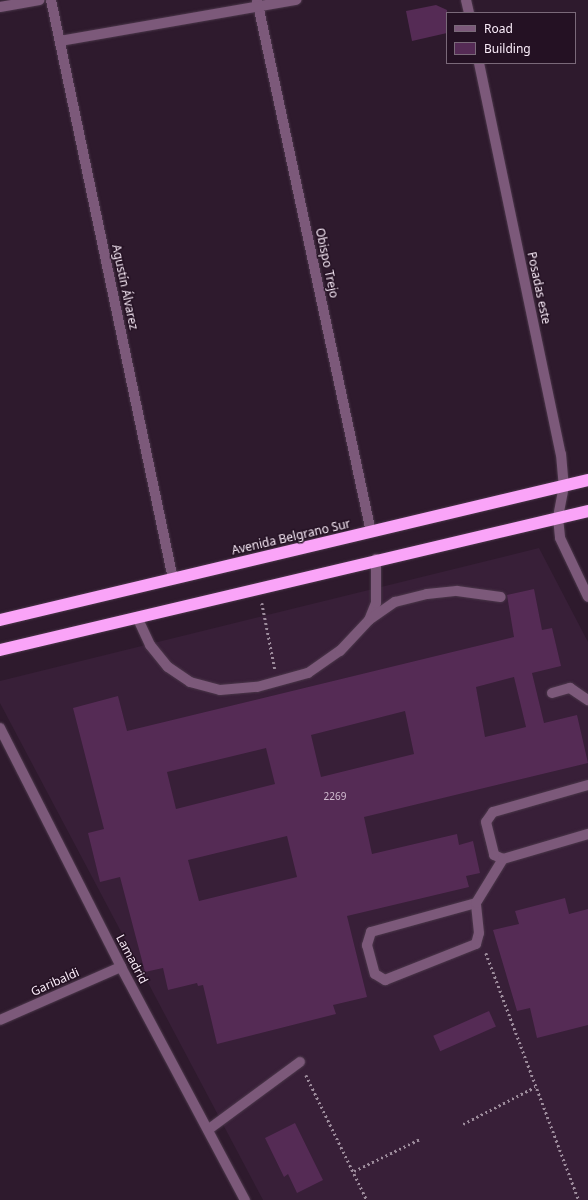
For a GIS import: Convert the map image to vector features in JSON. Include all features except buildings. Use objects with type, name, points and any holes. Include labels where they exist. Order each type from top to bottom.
[{"type":"highway","name":"Avenida Belgrano Sur","points":[[0,620],[588,480]]},
{"type":"highway","points":[[0,650],[376,559],[588,511]]},
{"type":"street","points":[[0,7],[38,0]]},
{"type":"street","name":"Agustín Álvarez","points":[[51,0],[173,579]]},
{"type":"street","points":[[60,41],[258,3],[296,0]]},
{"type":"street","points":[[466,0],[468,12]]},
{"type":"street","name":"Obispo Trejo","points":[[258,3],[371,532]]},
{"type":"street","name":"Posadas este","points":[[479,64],[561,454],[564,486],[558,518],[560,538],[588,597]]},
{"type":"street","points":[[369,620],[376,602],[376,559]]},
{"type":"street","points":[[137,617],[150,646],[168,667],[190,682],[220,690],[277,682],[308,673],[340,651],[369,620],[396,602],[427,594],[457,591],[501,597]]},
{"type":"street","points":[[552,693],[570,688],[588,700]]},
{"type":"street","name":"Lamadrid","points":[[0,728],[121,967],[209,1129],[245,1200]]},
{"type":"street","points":[[588,784],[493,812],[486,822],[486,832],[494,855],[503,859],[588,834]]},
{"type":"street","points":[[476,903],[371,932],[367,945],[369,959],[375,974],[385,980],[476,944],[479,933],[476,903],[503,859]]},
{"type":"street","name":"Garibaldi","points":[[0,1020],[121,967]]},
{"type":"street","points":[[209,1129],[300,1062]]},
{"type":"path","points":[[260,588],[277,682]]},
{"type":"path","points":[[479,933],[535,1087],[579,1200]]},
{"type":"path","points":[[300,1062],[367,1200]]},
{"type":"path","points":[[463,1124],[535,1087]]},
{"type":"path","points":[[353,1171],[420,1139]]},
{"type":"shaded area","points":[[539,548],[588,642],[588,1200],[263,1200],[0,703],[0,681]]}]
